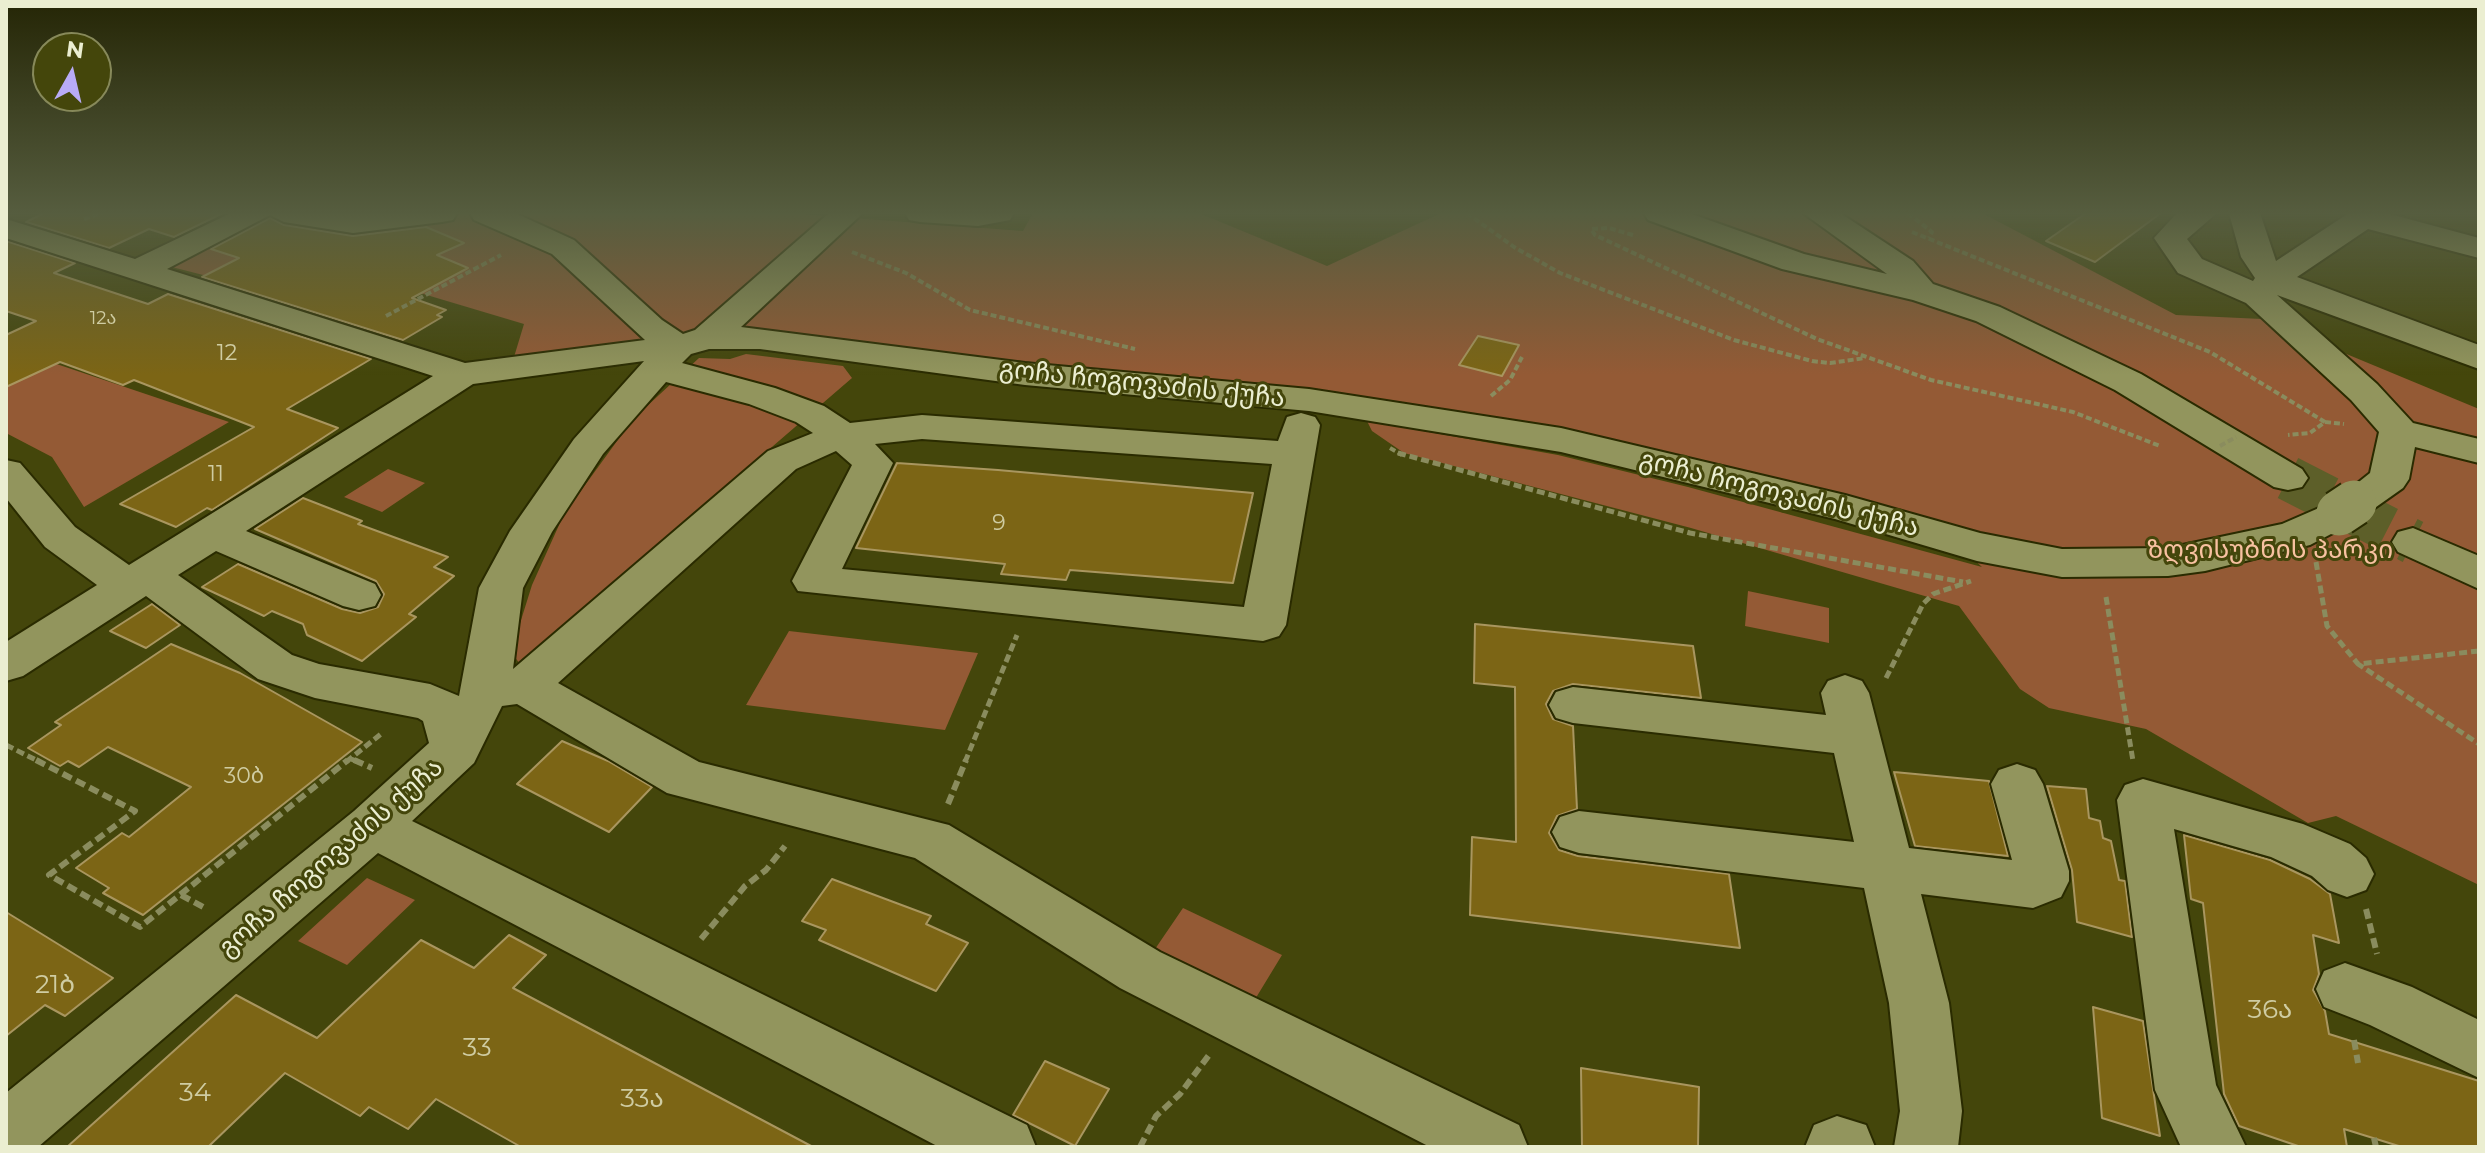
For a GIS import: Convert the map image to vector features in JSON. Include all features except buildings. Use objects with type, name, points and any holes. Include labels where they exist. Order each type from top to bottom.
[{"type":"street","points":[[128,267],[463,374],[681,351],[786,267]]},
{"type":"street","points":[[138,270],[145,267]]},
{"type":"street","points":[[585,267],[681,351],[774,401],[810,414],[843,436],[873,463],[814,581],[1263,625],[1294,454],[1309,400]]},
{"type":"street","points":[[1815,267],[1923,292],[1988,314],[2128,382],[2288,478]]},
{"type":"street","points":[[1899,267],[1923,292]]},
{"type":"street","points":[[2193,267],[2265,287],[2479,358]]},
{"type":"street","points":[[2260,267],[2265,287],[2399,431],[2479,451]]},
{"type":"street","points":[[2265,287],[2294,267]]},
{"type":"street","name":"გოჩა ჩოგოვაძის ქუჩა","points":[[6,1133],[373,826],[456,749],[505,688],[501,588],[525,542],[588,447],[681,351],[774,340],[1025,374],[1309,400],[1561,440],[1845,508],[1977,547],[2062,563],[2168,562],[2205,557],[2295,535],[2346,508],[2389,479],[2399,431]]},
{"type":"street","points":[[6,664],[463,374]]},
{"type":"street","points":[[1294,454],[922,427],[843,436],[782,460],[505,688],[685,779],[930,840],[1140,970],[1496,1147]]},
{"type":"street","points":[[6,472],[60,537],[138,581],[275,667],[315,681],[430,702],[445,711],[456,749]]},
{"type":"street","points":[[214,534],[359,595]]},
{"type":"street","points":[[2413,542],[2479,574]]},
{"type":"street","points":[[1573,705],[1850,715],[1919,1003],[1931,1111],[1926,1147]]},
{"type":"street","points":[[1579,832],[2022,884],[2042,881],[2017,784]]},
{"type":"street","points":[[2214,1147],[2186,1090],[2143,800],[2284,839],[2331,860],[2347,874]]},
{"type":"street","points":[[373,826],[1004,1147]]},
{"type":"street","points":[[2368,998],[2479,1050]]},
{"type":"path","points":[[346,337],[480,267]]},
{"type":"path","points":[[890,267],[970,310],[1147,351]]},
{"type":"path","points":[[1549,267],[1734,340],[1821,362],[1866,357]]},
{"type":"path","points":[[1661,267],[1758,314],[1866,357],[1981,393],[2073,412],[2164,448]]},
{"type":"path","points":[[2000,267],[2210,352],[2325,422],[2310,433],[2282,435]]},
{"type":"path","points":[[1486,402],[1510,380],[1522,357]]},
{"type":"path","points":[[1906,379],[1912,373]]},
{"type":"path","points":[[2220,446],[2245,435]]},
{"type":"path","points":[[1379,441],[1406,458],[1690,533],[1971,584]]},
{"type":"path","points":[[2313,552],[2327,626],[2358,664],[2479,744]]},
{"type":"path","points":[[1971,584],[1972,574]]},
{"type":"path","points":[[1850,715],[1877,696],[1923,604],[1933,594],[1971,584]]},
{"type":"path","points":[[2104,584],[2128,743]]},
{"type":"path","points":[[946,808],[1017,636]]},
{"type":"path","points":[[2358,664],[2479,651]]},
{"type":"path","points":[[6,745],[135,811],[49,875],[140,927],[386,730]]},
{"type":"path","points":[[670,977],[745,886],[766,870]]},
{"type":"path","points":[[2347,874],[2361,890],[2368,998]]},
{"type":"path","points":[[1140,1147],[1156,1116],[1180,1094],[1216,1047]]},
{"type":"green space","name":"ზღვისუბნის პარკი","points":[[171,267],[226,267],[207,276]]},
{"type":"green space","name":"ზღვისუბნის პარკი","points":[[332,267],[2084,267],[2176,315],[2262,319],[2479,409],[2479,885],[2336,816],[2308,823],[2146,729],[2049,708],[2020,689],[1959,606],[1691,528],[1404,453],[1372,431],[1367,421],[1558,455],[1982,567],[1930,519],[1711,462],[1562,429],[1385,400],[774,331],[715,333],[514,357],[524,324]]},
{"type":"green space","points":[[6,347],[229,422],[84,507],[52,457],[6,433]]},
{"type":"green space","points":[[746,354],[843,366],[852,378],[520,664],[511,652],[532,585],[564,514],[633,419],[699,358],[730,359]]},
{"type":"green space","points":[[388,469],[425,483],[382,512],[344,497]]},
{"type":"green space","points":[[1748,591],[1829,608],[1829,643],[1745,626]]},
{"type":"green space","points":[[789,631],[978,653],[945,730],[746,705]]},
{"type":"green space","points":[[367,878],[415,900],[347,965],[298,941]]},
{"type":"green space","points":[[1183,908],[1282,955],[1254,1001],[1153,952]]},
{"type":"tunnel","points":[[2288,478],[2413,542]]}]
